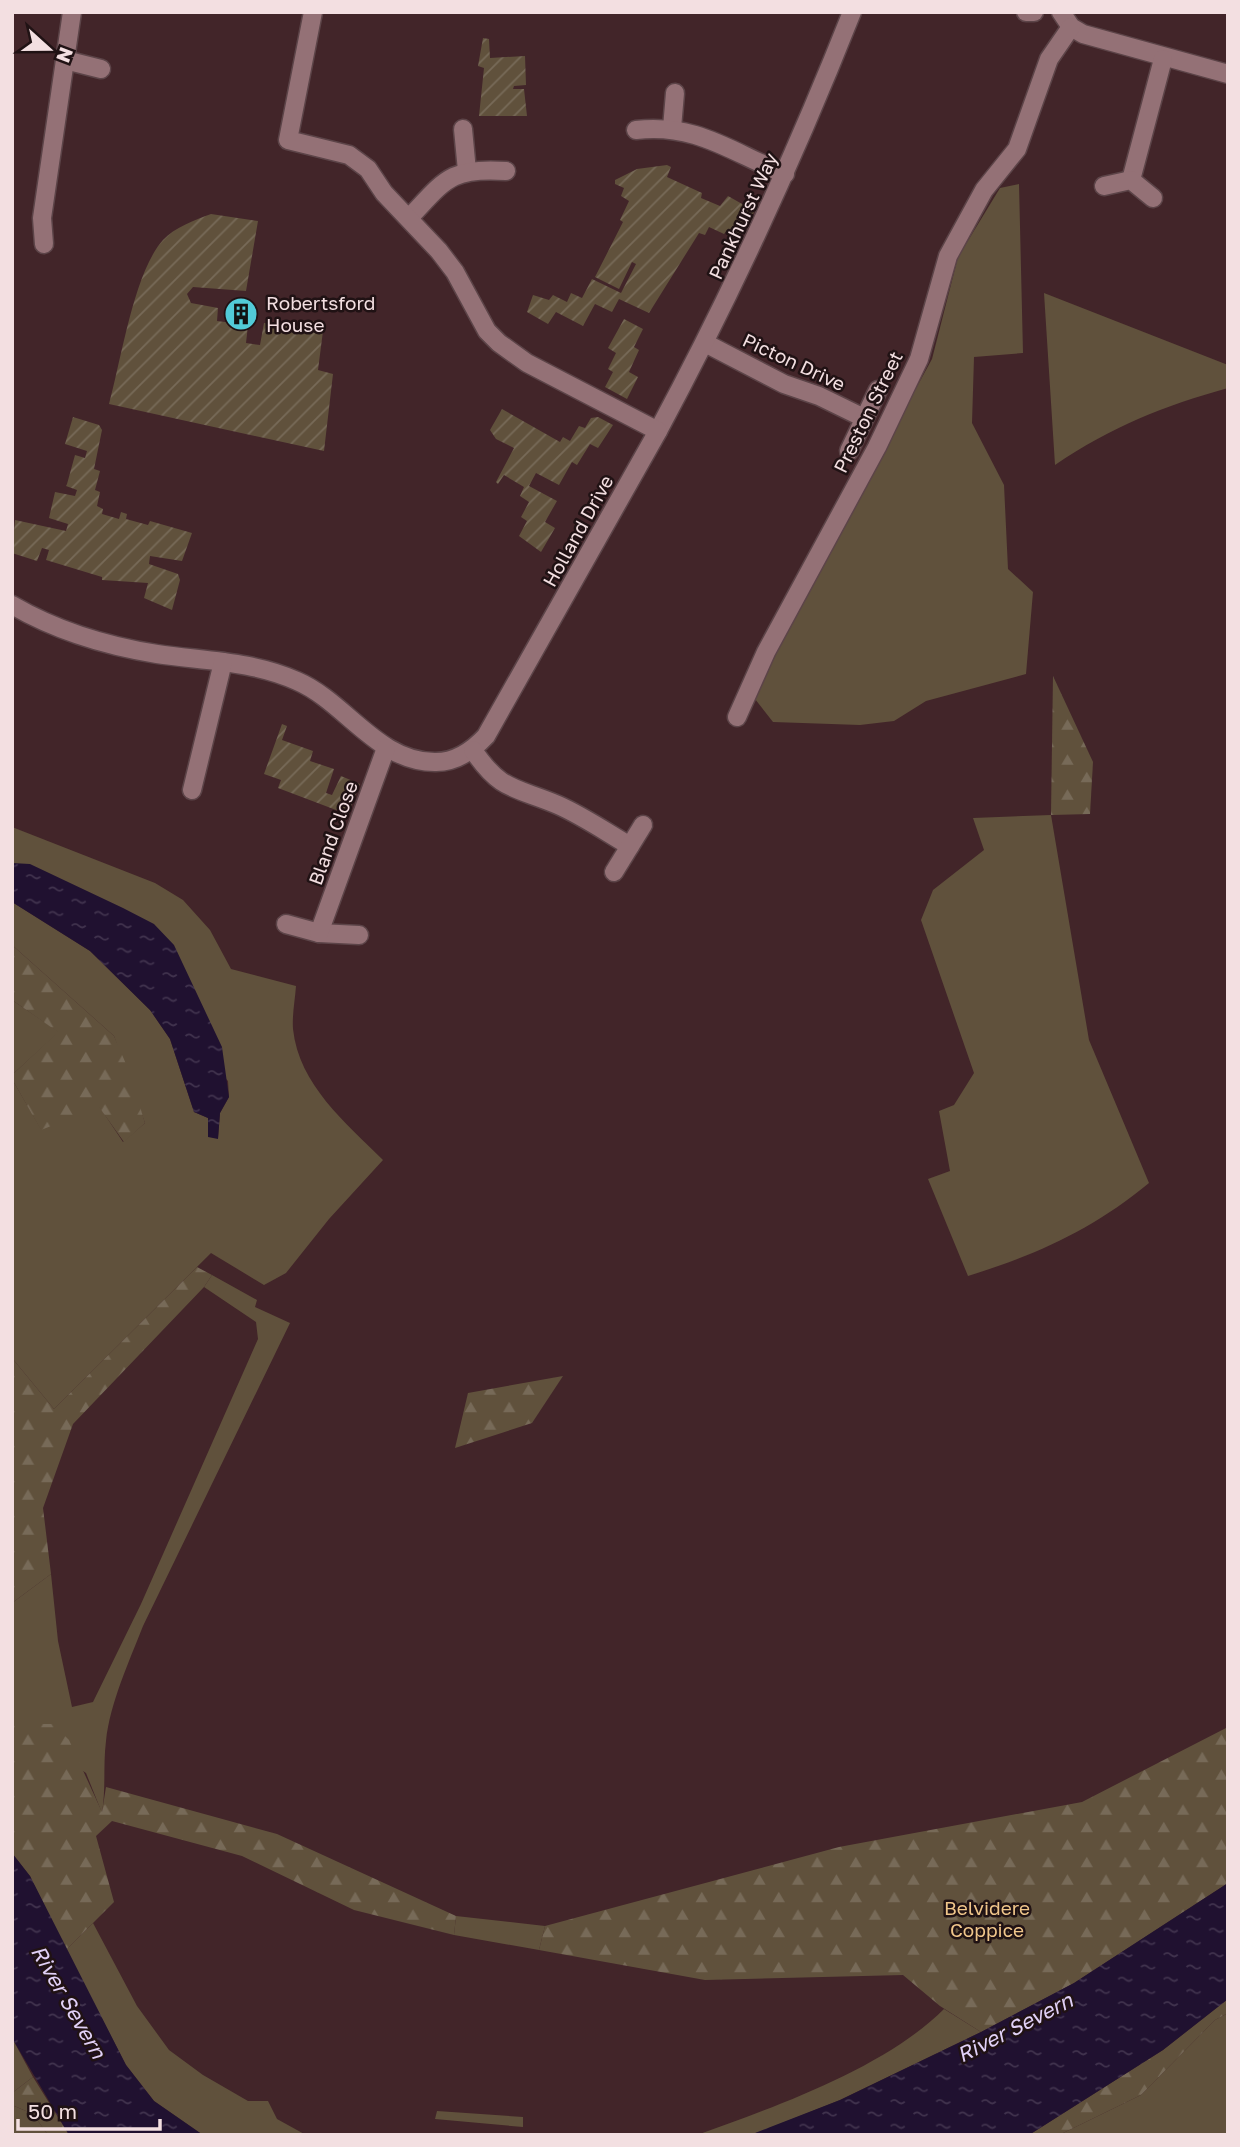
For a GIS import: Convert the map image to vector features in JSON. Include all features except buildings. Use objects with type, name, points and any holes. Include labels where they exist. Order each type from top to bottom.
[{"type":"street","points":[[44,244],[42,218],[72,12]]},
{"type":"street","points":[[313,12],[288,140],[349,155],[359,161],[456,272],[487,331],[499,344],[561,382],[658,431]]},
{"type":"street","name":"Pankhurst Way","points":[[658,431],[705,343],[785,174],[852,12]]},
{"type":"street","points":[[1026,12],[1034,12]]},
{"type":"street","points":[[1066,20],[1083,34],[1228,74]]},
{"type":"street","name":"Preston Street","points":[[737,717],[766,652],[877,447],[919,359],[948,256],[984,190],[1017,149],[1066,20]]},
{"type":"street","points":[[1131,180],[1163,58]]},
{"type":"street","points":[[65,60],[101,69]]},
{"type":"street","points":[[672,128],[675,93]]},
{"type":"street","points":[[636,130],[672,128],[697,133],[732,152],[785,174]]},
{"type":"street","points":[[463,129],[467,171]]},
{"type":"street","points":[[409,218],[452,175],[467,171],[506,171]]},
{"type":"street","points":[[1104,186],[1131,180]]},
{"type":"street","points":[[1131,180],[1153,198]]},
{"type":"street","name":"Picton Drive","points":[[705,343],[784,384],[819,396],[864,418]]},
{"type":"street","points":[[849,451],[878,390]]},
{"type":"street","name":"Holland Drive","points":[[473,750],[486,736],[658,431]]},
{"type":"street","points":[[12,604],[42,621],[95,639],[154,653],[265,669],[321,693],[386,748],[436,762],[473,750],[485,768],[510,789],[558,805],[630,846]]},
{"type":"street","points":[[192,790],[223,662]]},
{"type":"street","name":"Bland Close","points":[[319,933],[386,748]]},
{"type":"street","points":[[614,872],[643,825]]},
{"type":"street","points":[[286,924],[319,933],[359,935]]},
{"type":"green space","points":[[483,38],[489,39],[490,58],[525,56],[526,85],[514,86],[513,89],[524,89],[527,116],[479,116],[484,68],[478,66]]},
{"type":"green space","points":[[667,165],[671,167],[667,177],[702,193],[701,198],[720,206],[728,196],[751,209],[756,208],[744,232],[738,235],[727,230],[724,234],[709,227],[705,235],[699,233],[649,313],[619,299],[612,312],[595,304],[583,326],[556,312],[548,324],[527,312],[533,295],[549,300],[553,295],[567,302],[571,293],[582,298],[592,279],[621,293],[636,264],[632,262],[619,289],[595,277],[623,222],[620,220],[629,201],[621,196],[624,188],[615,184],[615,180],[637,169]]},
{"type":"green space","points":[[1019,184],[1023,353],[974,357],[972,423],[1004,485],[1008,569],[1033,592],[1026,674],[926,701],[894,721],[860,725],[773,722],[755,699],[805,592],[932,359],[958,257],[1000,188]]},
{"type":"green space","points":[[211,214],[258,221],[246,291],[193,287],[187,294],[191,303],[218,308],[217,321],[248,325],[246,343],[260,345],[264,323],[304,327],[307,320],[324,323],[318,370],[333,374],[324,451],[109,404],[136,295],[153,254],[173,231]]},
{"type":"green space","points":[[1044,293],[1228,365],[1228,388],[1138,419],[1097,439],[1055,465]]},
{"type":"green space","points":[[624,319],[643,329],[634,347],[639,350],[629,372],[638,377],[627,399],[605,387],[613,372],[608,369],[616,353],[608,348]]},
{"type":"green space","points":[[502,409],[560,442],[563,437],[570,441],[579,426],[585,428],[591,418],[598,417],[613,425],[598,448],[590,444],[577,465],[572,462],[559,485],[536,473],[529,486],[557,501],[545,522],[555,528],[541,552],[519,536],[527,521],[521,517],[529,502],[520,496],[524,487],[504,475],[498,484],[496,482],[514,448],[496,439],[490,430]]},
{"type":"green space","points":[[73,417],[99,425],[102,430],[94,469],[100,471],[95,490],[100,492],[97,506],[103,509],[102,514],[119,519],[121,512],[127,514],[126,519],[148,525],[150,521],[192,533],[182,561],[150,556],[149,564],[178,574],[180,580],[172,610],[144,598],[148,583],[102,580],[102,577],[46,560],[49,550],[42,548],[37,561],[12,553],[15,520],[66,531],[68,524],[49,518],[55,492],[75,496],[77,490],[66,486],[75,455],[85,458],[87,451],[65,444]]},
{"type":"green space","points":[[1053,676],[1093,762],[1090,814],[1051,815]]},
{"type":"green space","points":[[282,724],[287,726],[282,740],[313,751],[310,761],[334,769],[326,793],[332,795],[341,776],[360,784],[349,812],[344,813],[278,788],[281,780],[264,774]]},
{"type":"green space","points":[[1051,815],[1089,1040],[1149,1183],[1107,1214],[1063,1239],[1018,1259],[968,1276],[928,1179],[950,1171],[939,1111],[954,1105],[974,1073],[921,920],[933,890],[984,850],[973,818]]},
{"type":"green space","points":[[12,827],[155,883],[183,900],[210,930],[231,969],[296,986],[293,1029],[304,1068],[326,1102],[383,1160],[329,1219],[286,1273],[264,1285],[211,1253],[54,1409],[12,1358],[12,1079],[41,1129],[99,1106],[123,1142],[145,1123],[114,1036],[12,945],[12,902],[90,951],[150,1010],[170,1039],[194,1112],[208,1118],[218,1138],[220,1113],[229,1097],[228,1081],[12,863]]},
{"type":"green space","points":[[12,945],[114,1036],[129,1071],[145,1123],[124,1142],[99,1107],[41,1130],[12,1079],[12,1075],[58,1032],[12,1000]]},
{"type":"green space","points":[[12,1000],[59,1032],[12,1075]]},
{"type":"green space","points":[[197,1267],[212,1275],[204,1287],[73,1424],[43,1508],[51,1574],[12,1603],[12,1358],[54,1409]]},
{"type":"green space","points":[[212,1275],[257,1300],[255,1307],[290,1323],[143,1626],[126,1668],[108,1727],[102,1813],[86,1773],[14,1724],[12,1603],[51,1574],[58,1641],[72,1707],[93,1702],[141,1604],[258,1339],[256,1322],[204,1287]]},
{"type":"green space","points":[[563,1376],[532,1423],[455,1448],[468,1393]]},
{"type":"green space","points":[[12,1714],[14,1724],[53,1724],[69,1740],[102,1812],[106,1787],[277,1834],[456,1916],[454,1935],[354,1910],[242,1856],[112,1821],[96,1836],[114,1902],[66,1950],[30,1876],[12,1853]]},
{"type":"green space","name":"Belvidere Coppice","points":[[1228,1727],[1228,1883],[1074,1983],[981,2032],[940,2006],[903,1975],[705,1980],[539,1950],[545,1926],[839,1847],[1082,1802]]},
{"type":"green space","points":[[456,1916],[545,1926],[539,1950],[454,1935]]},
{"type":"green space","points":[[93,1923],[137,2006],[169,2050],[203,2075],[248,2101],[268,2101],[277,2119],[306,2135],[203,2135],[154,2101],[126,2065],[66,1950]]},
{"type":"green space","points":[[1228,1999],[1228,2013],[1215,2020],[1141,2095],[1059,2135],[1029,2135],[1163,2050]]},
{"type":"green space","points":[[944,2009],[981,2032],[840,2100],[765,2130],[750,2135],[697,2135],[828,2084],[891,2050]]},
{"type":"green space","points":[[1228,2013],[1228,2135],[1059,2135],[1141,2095],[1215,2020]]},
{"type":"green space","points":[[12,2038],[33,2077],[12,2093]]},
{"type":"green space","points":[[33,2077],[69,2135],[48,2135],[33,2114],[12,2105],[12,2093]]},
{"type":"green space","points":[[12,2105],[33,2114],[48,2135],[12,2135]]},
{"type":"green space","points":[[437,2111],[523,2117],[523,2127],[435,2119]]},
{"type":"water","points":[[12,863],[30,864],[123,908],[154,924],[174,945],[222,1047],[229,1097],[220,1113],[218,1139],[208,1137],[208,1118],[194,1112],[170,1039],[150,1010],[90,951],[12,902]]},
{"type":"water","name":"River Severn","points":[[12,1853],[30,1876],[126,2065],[154,2101],[203,2135],[69,2135],[12,2038]]},
{"type":"water","name":"River Severn","points":[[1228,1883],[1228,1999],[1163,2050],[1029,2135],[750,2135],[840,2100],[981,2032],[1074,1983]]},
{"type":"place","name":"Robertsford House","points":[[241,314]]}]
